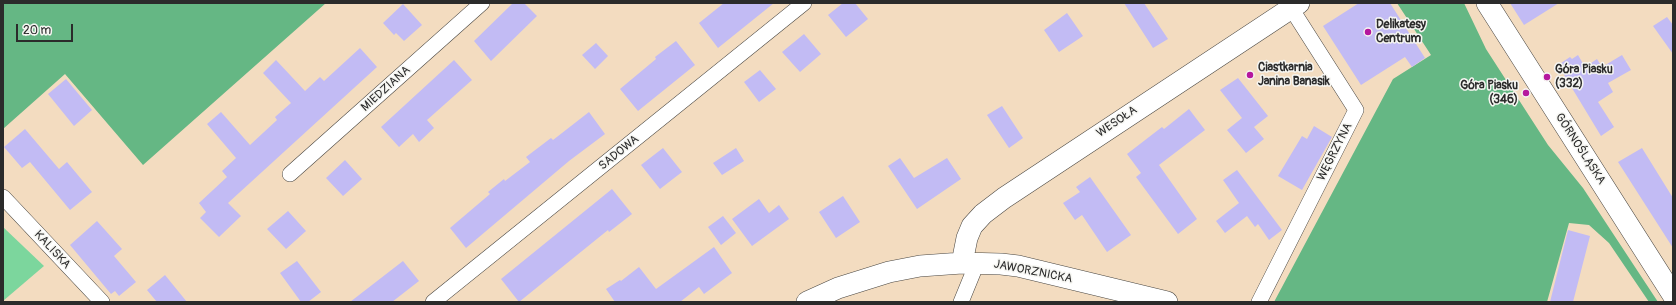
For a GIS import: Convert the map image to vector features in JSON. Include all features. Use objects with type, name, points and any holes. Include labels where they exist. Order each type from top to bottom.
[{"type":"street","name":"MIEDZIANA","points":[[290,174],[482,3]]},
{"type":"street","name":"SADOWA","points":[[433,302],[804,3]]},
{"type":"street","name":"GÓRNOŚLĄSKA","points":[[1488,3],[1673,294]]},
{"type":"street","name":"WESOŁA","points":[[970,263],[967,238],[972,226],[983,214],[1004,198],[1295,6]]},
{"type":"street","name":"WĘGRZYNA","points":[[1259,302],[1356,110],[1295,6]]},
{"type":"street","name":"KALISKA","points":[[3,197],[102,302]]},
{"type":"street","name":"JAWORZNICKA","points":[[807,302],[838,288],[884,273],[920,266],[970,263],[1018,266],[1167,302]]},
{"type":"street","points":[[961,302],[970,263]]},
{"type":"green space","points":[[3,3],[326,3],[143,165],[65,74],[3,129]]},
{"type":"green space","points":[[1397,3],[1464,3],[1486,49],[1548,145],[1583,188],[1658,302],[1649,302],[1609,243],[1589,225],[1569,223],[1547,302],[1274,302],[1393,79],[1431,55]]},
{"type":"green space","points":[[3,227],[44,266],[3,301]]},
{"type":"building","points":[[513,3],[524,3],[537,16],[491,61],[474,41]]},
{"type":"building","points":[[724,3],[774,3],[718,48],[699,23]]},
{"type":"building","points":[[843,3],[855,3],[868,19],[846,37],[828,15]]},
{"type":"building","points":[[1124,3],[1144,3],[1168,39],[1153,48]]},
{"type":"building","points":[[1359,3],[1390,3],[1425,58],[1412,67],[1405,57],[1361,85],[1323,26]]},
{"type":"building","points":[[1510,3],[1559,3],[1524,25]]},
{"type":"building","points":[[403,4],[422,25],[404,41],[396,33],[394,35],[383,23]]},
{"type":"building","points":[[1067,13],[1083,36],[1059,52],[1044,30]]},
{"type":"building","points":[[1667,17],[1673,25],[1673,54],[1653,26]]},
{"type":"building","points":[[804,34],[821,54],[800,72],[782,52]]},
{"type":"building","points":[[676,41],[695,65],[638,111],[620,89],[656,59],[655,57]]},
{"type":"building","points":[[596,43],[608,56],[595,69],[582,55]]},
{"type":"building","points":[[360,48],[377,67],[228,203],[241,216],[219,237],[200,218],[206,212],[199,203],[227,177],[222,171],[236,158],[207,124],[221,112],[250,145],[277,120],[275,117],[291,103],[263,73],[276,60],[305,91],[320,77],[324,81]]},
{"type":"building","points":[[1578,55],[1585,67],[1597,59],[1602,67],[1622,55],[1631,70],[1608,83],[1613,92],[1598,102],[1614,127],[1601,136],[1558,65],[1570,57],[1572,59]]},
{"type":"building","points":[[454,60],[472,80],[427,120],[434,128],[419,142],[413,134],[399,147],[381,127]]},
{"type":"building","points":[[760,70],[776,89],[759,102],[744,82]]},
{"type":"building","points":[[1238,78],[1268,116],[1254,127],[1264,139],[1246,153],[1227,130],[1242,118],[1220,90]]},
{"type":"building","points":[[66,79],[92,110],[74,126],[48,94]]},
{"type":"building","points":[[1002,106],[1023,138],[1009,148],[987,115]]},
{"type":"building","points":[[1189,109],[1205,130],[1159,165],[1197,219],[1178,234],[1136,177],[1141,173],[1127,154],[1162,127],[1164,129]]},
{"type":"building","points":[[589,112],[605,134],[569,161],[466,248],[450,228],[490,194],[488,192],[504,179],[505,181],[530,162],[526,157],[551,138],[553,140]]},
{"type":"building","points":[[1314,126],[1332,137],[1302,190],[1278,176],[1302,136],[1307,139]]},
{"type":"building","points":[[25,129],[59,169],[67,162],[92,192],[70,210],[30,162],[22,168],[4,147]]},
{"type":"building","points":[[663,148],[682,172],[660,189],[641,165]]},
{"type":"building","points":[[736,148],[744,161],[722,175],[713,163]]},
{"type":"building","points":[[1642,148],[1673,198],[1673,248],[1618,162]]},
{"type":"building","points":[[900,158],[914,178],[947,158],[961,179],[917,209],[888,166]]},
{"type":"building","points":[[345,160],[362,179],[343,196],[326,178]]},
{"type":"building","points":[[1237,170],[1282,230],[1269,240],[1258,224],[1255,227],[1247,216],[1225,233],[1216,221],[1239,203],[1223,180]]},
{"type":"building","points":[[1090,177],[1131,235],[1107,252],[1082,215],[1075,220],[1063,203],[1080,192],[1076,187]]},
{"type":"building","points":[[612,189],[632,214],[609,232],[608,230],[519,302],[501,279]]},
{"type":"building","points":[[843,196],[860,222],[836,238],[819,212]]},
{"type":"building","points":[[759,199],[769,213],[779,205],[789,219],[752,246],[732,219]]},
{"type":"building","points":[[288,211],[306,231],[286,249],[267,229]]},
{"type":"building","points":[[723,216],[736,233],[721,245],[708,227]]},
{"type":"building","points":[[97,221],[122,249],[114,256],[136,282],[119,296],[115,291],[111,294],[70,245]]},
{"type":"building","points":[[1568,230],[1590,236],[1573,302],[1550,302]]},
{"type":"building","points":[[714,247],[732,273],[704,294],[699,287],[680,302],[615,302],[606,289],[620,280],[621,281],[639,267],[656,289]]},
{"type":"building","points":[[297,261],[321,292],[308,302],[301,302],[280,273]]},
{"type":"building","points":[[403,261],[419,281],[392,302],[350,302]]},
{"type":"building","points":[[165,275],[187,302],[157,302],[147,290]]},
{"type":"place","name":"Delikatesy Centrum","points":[[1368,32]]},
{"type":"place","name":"Ciastkarnia Janina Banasik","points":[[1250,75]]},
{"type":"place","name":"Góra Piasku (332)","points":[[1547,77]]},
{"type":"place","name":"Góra Piasku (346)","points":[[1526,93]]}]
